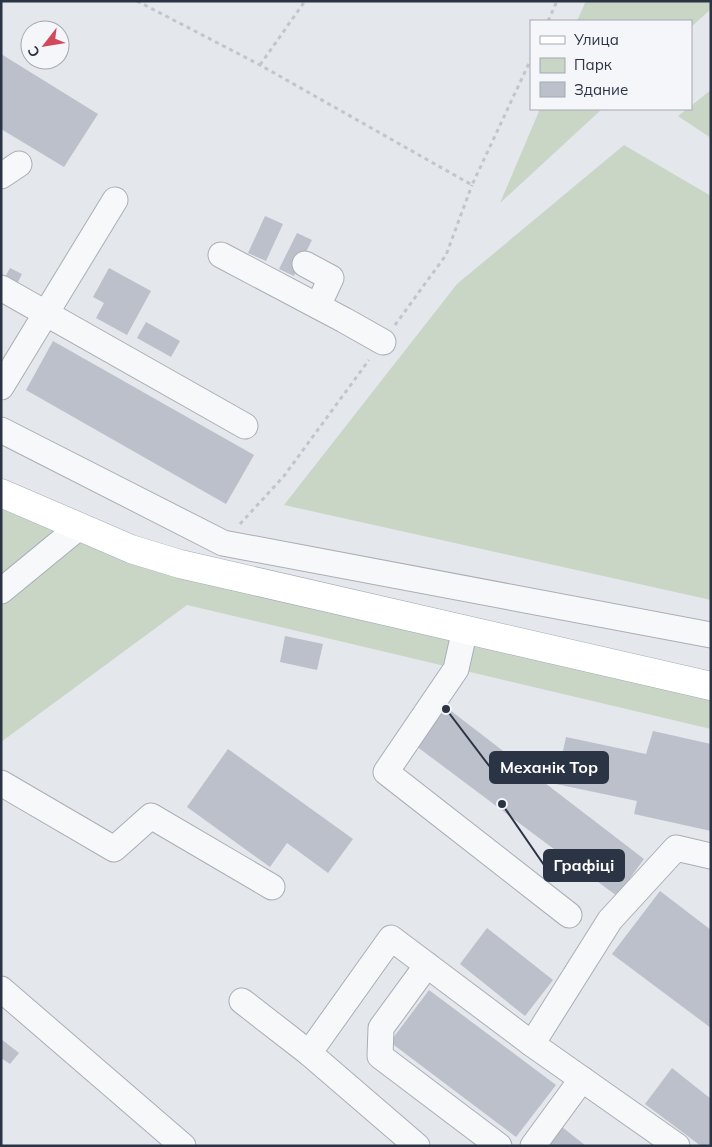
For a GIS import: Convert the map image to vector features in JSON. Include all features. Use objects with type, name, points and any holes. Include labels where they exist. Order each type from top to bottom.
[{"type":"main road","points":[[1,493],[131,549],[180,564],[711,686]]},
{"type":"street","points":[[1,387],[115,200]]},
{"type":"street","points":[[221,255],[383,342]]},
{"type":"street","points":[[305,264],[330,278],[318,306]]},
{"type":"street","points":[[1,288],[245,426]]},
{"type":"street","points":[[1,430],[223,543],[711,635]]},
{"type":"street","points":[[1,591],[79,527]]},
{"type":"street","points":[[465,629],[456,668],[386,772],[569,914]]},
{"type":"street","points":[[1,783],[114,849],[150,816],[272,887]]},
{"type":"street","points":[[532,1044],[610,920],[676,848],[711,856]]},
{"type":"street","points":[[309,1053],[391,938],[532,1044],[677,1146]]},
{"type":"street","points":[[428,965],[380,1028],[380,1056],[499,1146]]},
{"type":"street","points":[[1,989],[183,1146]]},
{"type":"street","points":[[242,1001],[309,1053],[416,1146]]},
{"type":"street","points":[[534,1146],[582,1079]]},
{"type":"path","points":[[137,1],[260,65],[472,184]]},
{"type":"path","points":[[260,65],[305,1]]},
{"type":"path","points":[[548,20],[557,1]]},
{"type":"path","points":[[223,543],[284,476],[446,255],[472,184],[530,61]]},
{"type":"green space","points":[[586,1],[711,1],[711,9],[692,26],[692,20],[577,20]]},
{"type":"green space","points":[[711,90],[711,138],[678,116],[686,110],[692,110],[692,105]]},
{"type":"green space","points":[[540,110],[601,110],[500,203]]},
{"type":"green space","points":[[624,145],[711,196],[711,600],[284,505],[457,284]]},
{"type":"green space","points":[[1,493],[131,549],[711,686],[711,729],[187,605],[1,742]]},
{"type":"building","points":[[1,54],[20,66],[20,70],[27,70],[98,114],[64,167],[1,129]]},
{"type":"building","points":[[265,216],[283,224],[266,261],[248,253]]},
{"type":"building","points":[[297,233],[312,240],[294,276],[279,269]]},
{"type":"building","points":[[10,268],[22,274],[14,290],[2,283]]},
{"type":"building","points":[[109,268],[151,291],[127,335],[96,318],[104,303],[93,297]]},
{"type":"building","points":[[146,322],[180,341],[171,357],[137,338]]},
{"type":"building","points":[[53,341],[254,455],[226,504],[26,390]]},
{"type":"building","points":[[285,636],[323,644],[317,670],[280,662]]},
{"type":"building","points":[[442,704],[644,859],[617,896],[412,743]]},
{"type":"building","points":[[653,731],[711,744],[711,831],[634,814],[637,801],[556,784],[566,737],[646,754]]},
{"type":"building","points":[[228,749],[353,839],[328,873],[287,843],[270,867],[187,807]]},
{"type":"building","points":[[660,891],[711,930],[711,1028],[612,954]]},
{"type":"building","points":[[487,928],[553,980],[525,1016],[460,964]]},
{"type":"building","points":[[429,990],[556,1085],[516,1137],[390,1042]]},
{"type":"building","points":[[1,1039],[19,1053],[10,1064],[1,1058]]},
{"type":"building","points":[[672,1068],[711,1099],[711,1146],[701,1146],[645,1104]]},
{"type":"building","points":[[562,1127],[586,1146],[548,1146]]},
{"type":"place","name":"Механік Тор","points":[[446,709]]},
{"type":"place","name":"Графіці","points":[[502,804]]}]
